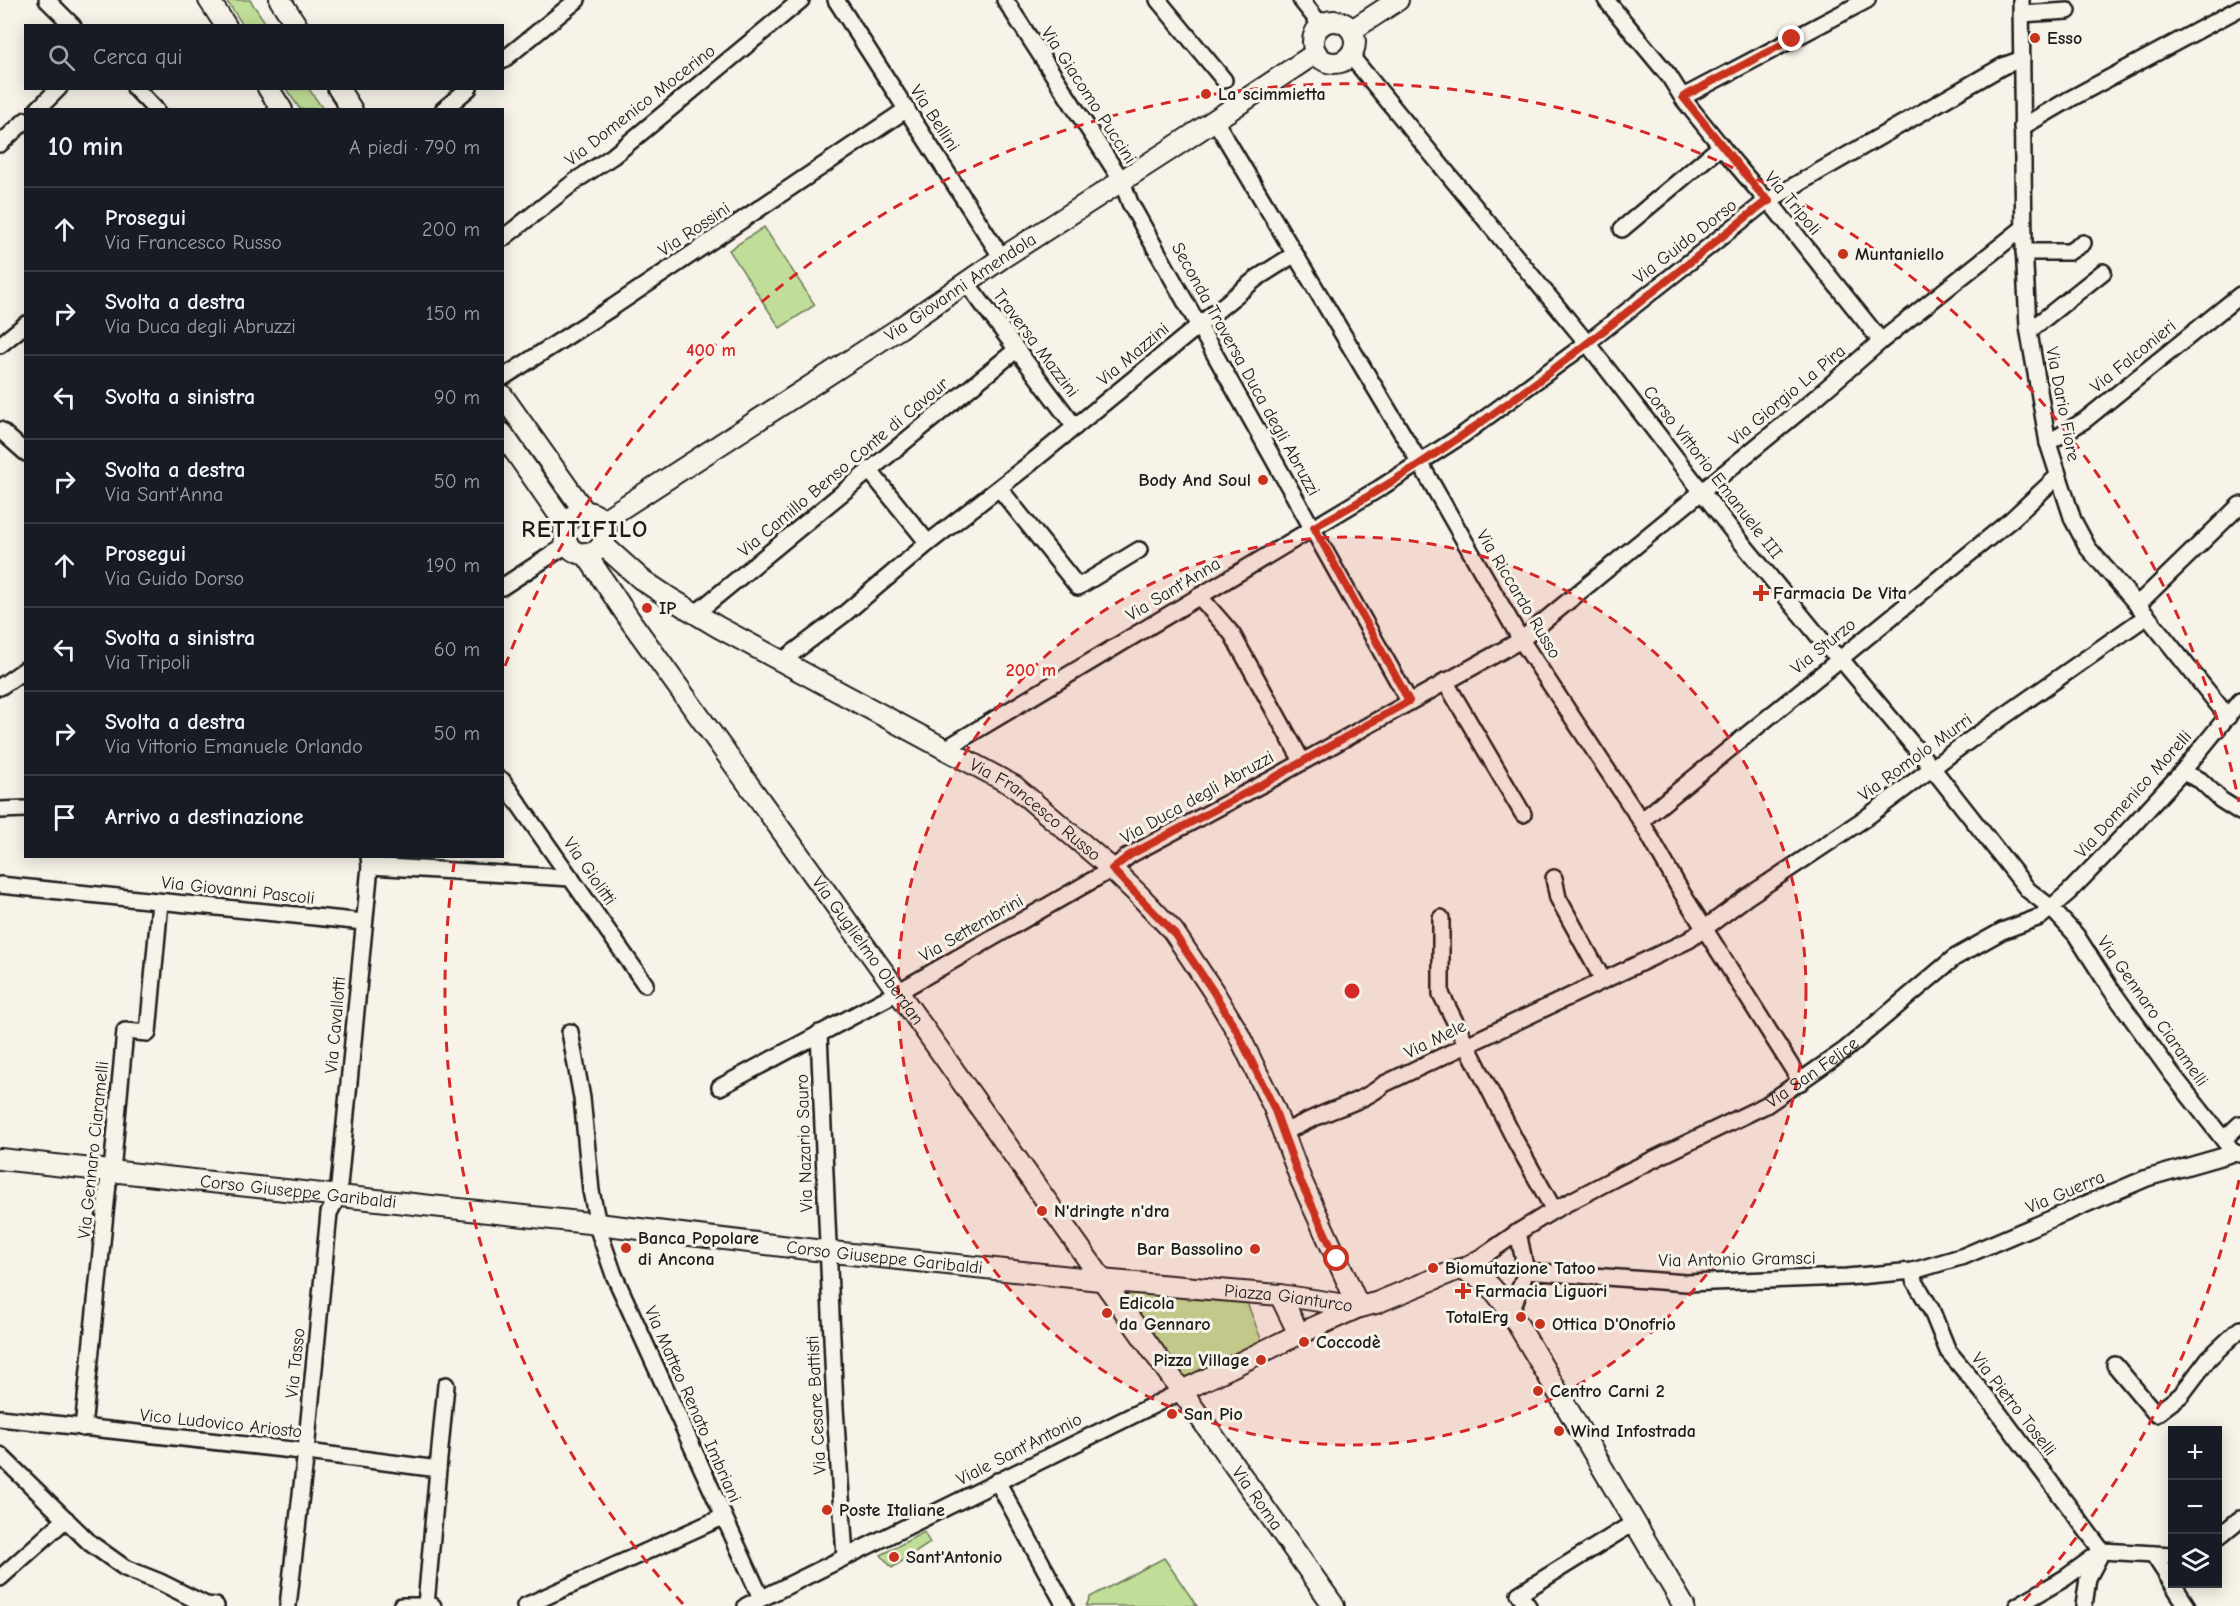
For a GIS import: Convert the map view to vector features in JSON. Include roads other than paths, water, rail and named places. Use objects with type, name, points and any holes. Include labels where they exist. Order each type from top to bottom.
[{"type":"street","points":[[48,0],[71,24]]},
{"type":"street","points":[[209,0],[225,24]]},
{"type":"street","points":[[280,0],[296,24]]},
{"type":"street","points":[[504,59],[577,0]]},
{"type":"street","name":"Via Domenico Mocerino","points":[[504,237],[578,179],[612,156],[801,0]]},
{"type":"street","name":"Via Bellini","points":[[836,0],[1002,258]]},
{"type":"street","name":"Via Giacomo Puccini","points":[[1005,0],[1122,181]]},
{"type":"street","points":[[1158,0],[1224,80]]},
{"type":"street","points":[[1301,0],[1321,25]]},
{"type":"street","points":[[1352,30],[1398,0]]},
{"type":"street","points":[[1683,97],[1867,0]]},
{"type":"street","name":"Via Tripoli","points":[[1613,2],[1721,146],[1769,201],[1881,341]]},
{"type":"street","name":"Via Dario Fiore","points":[[2068,11],[2022,7],[2024,252],[2029,331],[2048,443],[2057,477],[2073,520],[2088,548],[2142,610],[2228,717]]},
{"type":"street","points":[[2022,128],[2070,99],[2240,8]]},
{"type":"street","points":[[1327,22],[1341,22],[1352,30],[1354,43],[1350,55],[1339,62],[1332,63],[1316,53],[1312,41],[1321,25],[1327,22]]},
{"type":"street","name":"Via Giovanni Amendola","points":[[573,541],[574,515],[593,516],[900,328],[1002,258],[1316,53]]},
{"type":"street","name":"Corso Vittorio Emanuele III","points":[[1350,55],[1587,343],[1701,491],[1829,649],[1840,658],[1933,769],[2028,890],[2050,907]]},
{"type":"street","name":"Via Guido Dorso","points":[[1420,462],[1464,434],[1587,343],[1764,203],[2003,66],[2022,59]]},
{"type":"street","points":[[39,108],[57,90]]},
{"type":"street","points":[[137,90],[154,108]]},
{"type":"street","points":[[269,90],[281,108]]},
{"type":"street","points":[[339,90],[350,108]]},
{"type":"street","points":[[445,108],[467,90]]},
{"type":"street","name":"Via Rossini","points":[[504,377],[613,307],[906,110]]},
{"type":"street","name":"Via Riccardo Russo","points":[[1214,119],[1420,462],[1521,640],[1641,821],[1682,893],[1801,1082]]},
{"type":"street","points":[[0,144],[24,122]]},
{"type":"street","points":[[1622,229],[1721,146]]},
{"type":"street","name":"Seconda Traversa Duca degli Abruzzi","points":[[1122,181],[1130,203],[1314,527],[1409,701]]},
{"type":"street","name":"Via Giorgio La Pira","points":[[1521,640],[1806,406],[1881,341],[2023,228]]},
{"type":"street","points":[[2024,252],[2069,252],[2083,243]]},
{"type":"street","name":"Via Mazzini","points":[[782,661],[843,615],[928,543],[1075,427],[1257,278],[1295,254]]},
{"type":"street","name":"Via Dario Fiore","points":[[2029,331],[2103,272]]},
{"type":"street","name":"Traversa Mazzini","points":[[966,282],[1075,427]]},
{"type":"street","name":"Via Falconieri","points":[[2048,443],[2085,420],[2240,295]]},
{"type":"street","points":[[0,345],[24,326]]},
{"type":"street","name":"Via Camillo Benso Conte di Cavour","points":[[695,614],[1016,351]]},
{"type":"street","points":[[504,398],[606,531],[598,549],[573,541],[504,586]]},
{"type":"street","points":[[0,430],[24,451]]},
{"type":"street","name":"Via Guglielmo Oberdan","points":[[504,436],[573,541],[898,992],[1100,1280]]},
{"type":"street","name":"Via Sant'Anna","points":[[945,748],[1380,489],[1420,462]]},
{"type":"street","points":[[870,470],[928,543]]},
{"type":"street","name":"Via Sturzo","points":[[1641,821],[2013,519],[2057,477]]},
{"type":"street","points":[[999,488],[1078,586],[1139,550]]},
{"type":"street","points":[[2142,610],[2240,505]]},
{"type":"street","name":"Via Francesco Russo","points":[[602,544],[641,579],[695,614],[1014,786],[1112,869],[1173,932],[1237,1031],[1284,1132],[1300,1180],[1359,1307]]},
{"type":"street","points":[[620,604],[641,579]]},
{"type":"street","name":"Via Duca degli Abruzzi","points":[[1199,596],[1232,634],[1302,761]]},
{"type":"street","name":"Via Romolo Murri","points":[[1705,929],[1747,897],[1804,860],[1933,769],[2142,610]]},
{"type":"street","name":"Via Duca degli Abruzzi","points":[[1112,869],[1130,855],[1521,640]]},
{"type":"street","points":[[0,687],[24,670]]},
{"type":"street","points":[[1445,681],[1523,814]]},
{"type":"street","name":"Via Domenico Morelli","points":[[2050,907],[2077,884],[2182,772],[2240,701]]},
{"type":"street","points":[[2182,772],[2200,780],[2222,800],[2240,812]]},
{"type":"street","name":"Via Giolitti","points":[[504,783],[645,984]]},
{"type":"street","points":[[0,810],[24,809]]},
{"type":"street","points":[[369,861],[571,878]]},
{"type":"street","name":"Via Cavallotti","points":[[338,1196],[369,861]]},
{"type":"street","name":"Via Settembrini","points":[[720,1087],[898,992],[1112,869]]},
{"type":"street","points":[[1554,878],[1558,898],[1603,980]]},
{"type":"street","name":"Via Giovanni Pascoli","points":[[0,885],[364,922]]},
{"type":"street","name":"Via Gennaro Ciaramelli","points":[[83,1428],[108,1184],[112,1172],[125,1031],[148,1033],[160,902]]},
{"type":"street","name":"Via San Felice","points":[[1359,1307],[1376,1303],[1459,1269],[1485,1255],[1554,1210],[1766,1105],[1845,1050],[1954,958],[1987,938],[2040,917],[2050,907]]},
{"type":"street","name":"Via Gennaro Ciaramelli","points":[[2050,907],[2076,935],[2110,988],[2172,1074],[2237,1154]]},
{"type":"street","points":[[1441,918],[1441,994],[1516,1142],[1554,1210]]},
{"type":"street","name":"Via Mele","points":[[1284,1132],[1357,1101],[1384,1084],[1689,940],[1705,929]]},
{"type":"street","points":[[570,1032],[582,1098],[591,1191],[597,1224]]},
{"type":"street","name":"Via Nazario Sauro","points":[[819,1033],[827,1251]]},
{"type":"street","points":[[2224,1139],[2240,1124]]},
{"type":"street","name":"Via Guerra","points":[[1913,1271],[1964,1256],[2147,1178],[2237,1154]]},
{"type":"street","name":"Corso Giuseppe Garibaldi","points":[[0,1159],[1100,1280]]},
{"type":"street","name":"Via Tasso","points":[[288,1606],[306,1451],[329,1213],[338,1196]]},
{"type":"street","name":"Via Matteo Renato Imbriani","points":[[597,1224],[614,1275],[761,1598]]},
{"type":"street","points":[[1511,1313],[1526,1271],[1518,1232]]},
{"type":"street","name":"Via Cesare Battisti","points":[[827,1251],[845,1556]]},
{"type":"street","points":[[1459,1269],[1479,1276],[1491,1285],[1511,1313],[1684,1606]]},
{"type":"street","name":"Via Antonio Gramsci","points":[[1526,1271],[1686,1283],[1913,1271]]},
{"type":"street","name":"Via Pietro Toselli","points":[[1913,1271],[1914,1280],[1930,1309],[1948,1351],[1989,1400],[2102,1551]]},
{"type":"street","points":[[1100,1280],[1180,1392]]},
{"type":"street","name":"Piazza Gianturco","points":[[1100,1280],[1280,1294],[1359,1307]]},
{"type":"street","points":[[1280,1294],[1299,1334]]},
{"type":"street","name":"Piazza Gianturco","points":[[1180,1392],[1359,1307]]},
{"type":"street","points":[[2115,1365],[2156,1414],[2181,1395],[2209,1358],[2240,1329]]},
{"type":"street","points":[[401,1606],[427,1606],[446,1385]]},
{"type":"street","name":"Viale Sant'Antonio","points":[[746,1606],[1180,1392]]},
{"type":"street","name":"Via Roma","points":[[1180,1392],[1334,1606]]},
{"type":"street","name":"Vico Ludovico Ariosto","points":[[0,1418],[306,1451],[438,1468]]},
{"type":"street","points":[[0,1455],[90,1543],[125,1568],[160,1582],[206,1606],[216,1606]]},
{"type":"street","points":[[998,1481],[1065,1606]]},
{"type":"street","points":[[525,1606],[723,1517]]},
{"type":"street","points":[[0,1578],[66,1519]]},
{"type":"street","points":[[2221,1534],[2240,1519]]},
{"type":"street","points":[[1528,1606],[1519,1594],[1635,1522]]},
{"type":"street","points":[[2084,1606],[2088,1578],[2102,1551]]},
{"type":"street","points":[[2017,1606],[2065,1578],[2102,1551],[2168,1555]]},
{"type":"street","points":[[2153,1554],[2187,1606]]},
{"type":"place","name":"Esso","points":[[2035,38]]},
{"type":"place","name":"La scimmietta","points":[[1206,94]]},
{"type":"place","name":"Muntaniello","points":[[1843,254]]},
{"type":"place","name":"Body And Soul","points":[[1263,480]]},
{"type":"place","name":"Farmacia De Vita","points":[[1761,593]]},
{"type":"place","name":"IP","points":[[647,608]]},
{"type":"place","name":"N'dringte n'dra","points":[[1042,1211]]},
{"type":"place","name":"Banca Popolare di Ancona","points":[[626,1248]]},
{"type":"place","name":"Bar Bassolino","points":[[1255,1249]]},
{"type":"place","name":"Biomutazione Tatoo","points":[[1433,1268]]},
{"type":"place","name":"Farmacia Liguori","points":[[1463,1291]]},
{"type":"place","name":"Edicola da Gennaro","points":[[1107,1313]]},
{"type":"place","name":"TotalErg","points":[[1521,1317]]},
{"type":"place","name":"Ottica D'Onofrio","points":[[1540,1324]]},
{"type":"place","name":"Coccodè","points":[[1304,1342]]},
{"type":"place","name":"Pizza Village","points":[[1261,1360]]},
{"type":"place","name":"Centro Carni 2","points":[[1538,1391]]},
{"type":"place","name":"San Pio","points":[[1172,1414]]},
{"type":"place","name":"Wind Infostrada","points":[[1559,1431]]},
{"type":"place","name":"Poste Italiane","points":[[827,1510]]},
{"type":"place","name":"Sant'Antonio","points":[[894,1557]]},
{"type":"district","name":"RETTIFILO","points":[[585,529]]}]
